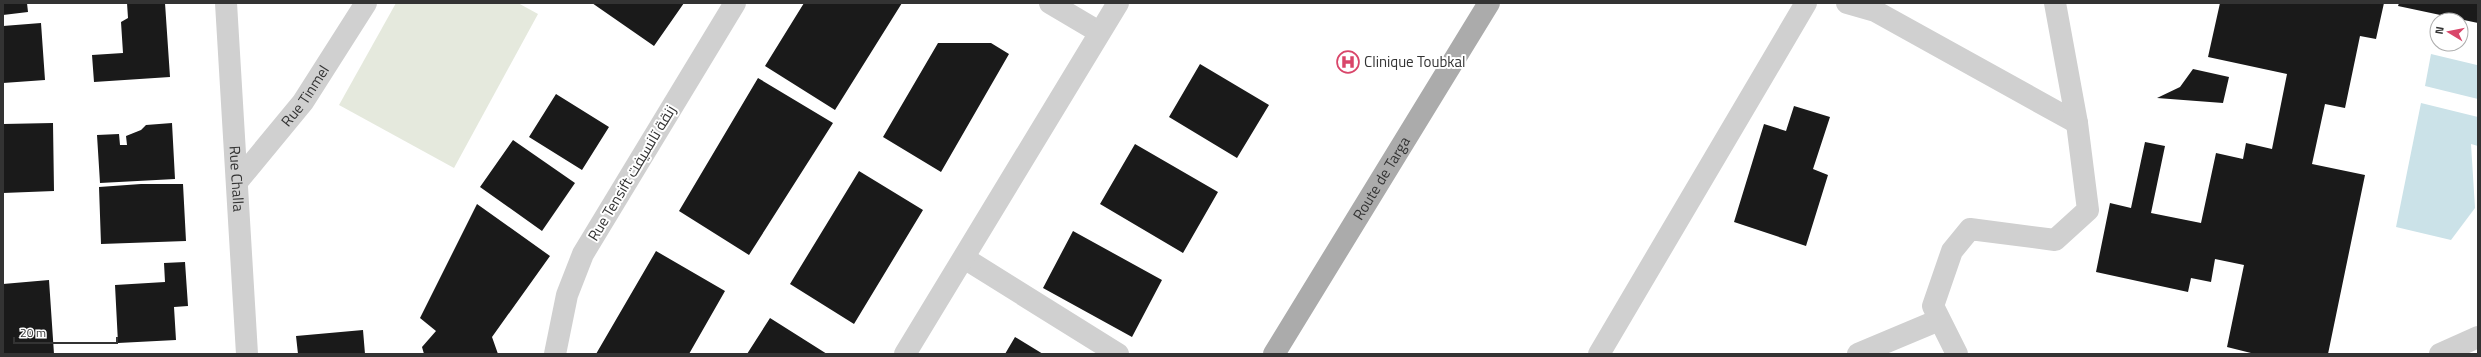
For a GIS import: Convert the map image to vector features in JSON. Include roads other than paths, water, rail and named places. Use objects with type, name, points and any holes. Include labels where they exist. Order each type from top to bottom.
[{"type":"main road","name":"Route de Targa","points":[[1274,354],[1489,3]]},
{"type":"street","name":"Rue Challa","points":[[226,3],[247,354]]},
{"type":"street","name":"Rue Tinmel","points":[[237,182],[303,102],[366,3]]},
{"type":"street","name":"Rue Tensift زنقة تانسيفت","points":[[555,354],[567,295],[583,254],[735,3]]},
{"type":"street","points":[[1050,3],[1099,32]]},
{"type":"street","points":[[905,354],[1118,3]]},
{"type":"street","points":[[1599,354],[1806,3]]},
{"type":"street","points":[[1847,3],[1875,11],[2077,123]]},
{"type":"street","points":[[1957,354],[1933,306],[1952,251],[1970,229],[2055,240],[2088,210],[2077,123],[2055,3]]},
{"type":"street","points":[[964,258],[1118,354]]},
{"type":"street","points":[[1858,354],[1939,320]]},
{"type":"street","points":[[2440,354],[2478,337]]},
{"type":"water","points":[[2431,54],[2477,65],[2478,99],[2425,86]]},
{"type":"water","points":[[2421,103],[2478,117],[2478,146],[2471,144],[2475,208],[2451,240],[2396,227]]},
{"type":"place","name":"Clinique Toubkal","points":[[1348,62]]}]
